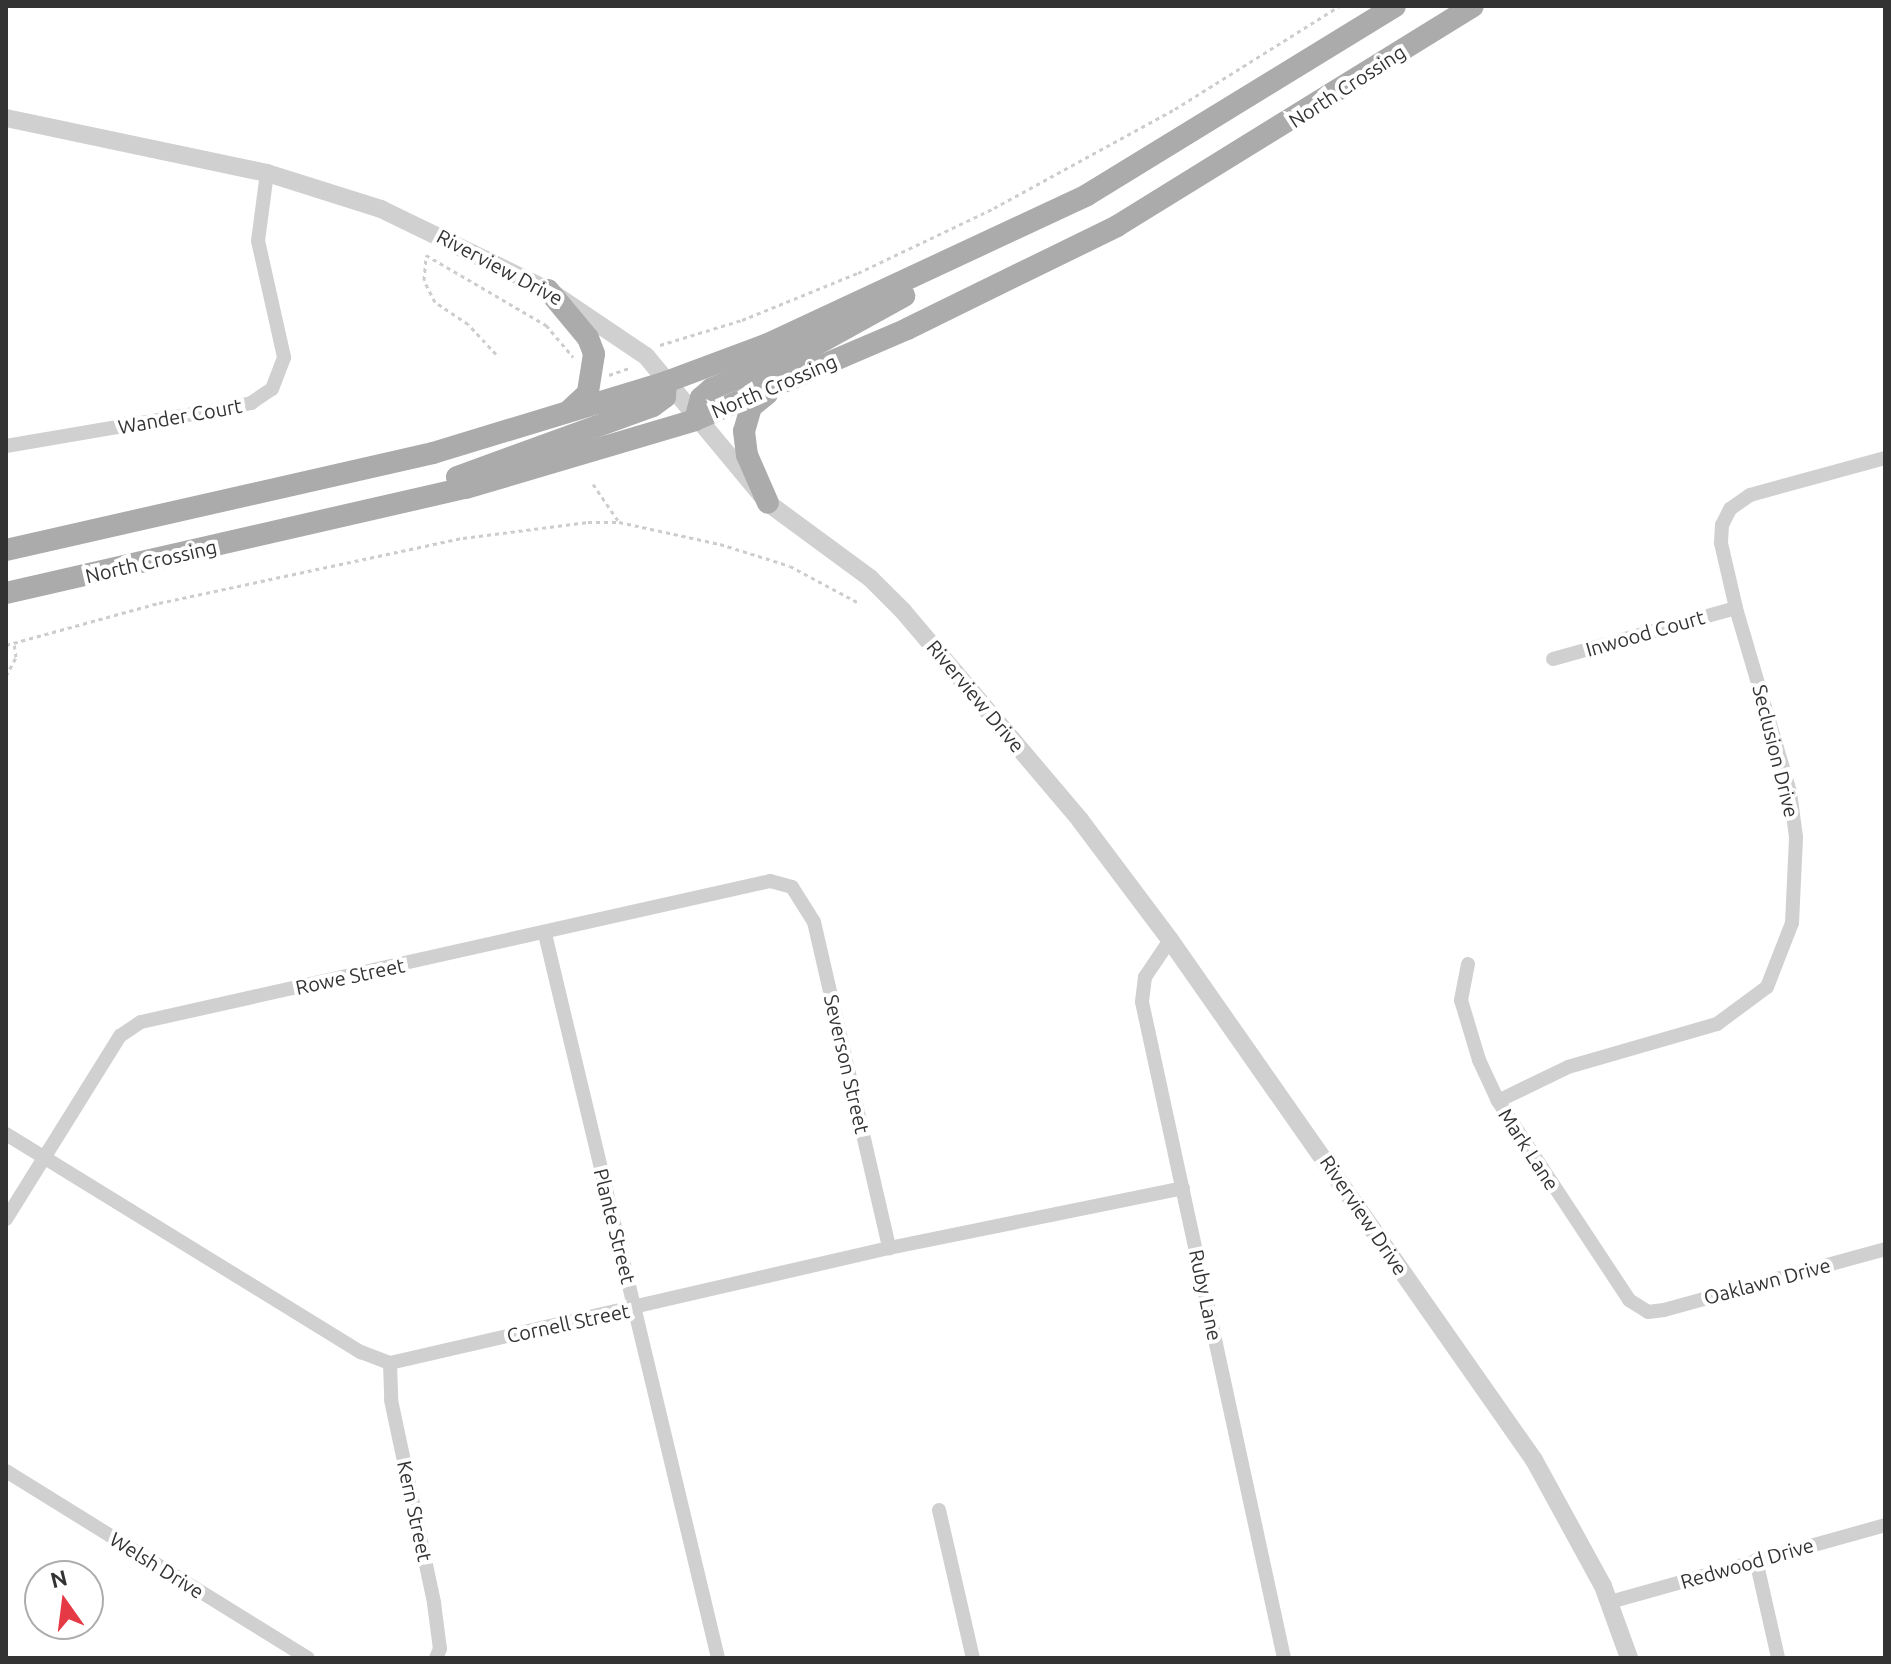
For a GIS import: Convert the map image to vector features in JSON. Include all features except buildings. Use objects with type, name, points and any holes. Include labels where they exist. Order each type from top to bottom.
[{"type":"main road","name":"North Crossing","points":[[6,550],[418,457],[666,382],[768,344],[982,248],[1190,136],[1395,6]]},
{"type":"main road","points":[[1417,42],[1461,6]]},
{"type":"main road","name":"North Crossing","points":[[6,593],[466,488],[695,420],[1012,280],[1117,226],[1473,6]]},
{"type":"main road","points":[[695,420],[701,398],[711,389],[874,315],[982,248]]},
{"type":"main road","points":[[548,290],[592,345],[594,376],[581,404],[559,416]]},
{"type":"main road","points":[[768,503],[747,455],[746,418],[758,399],[793,378]]},
{"type":"main road","points":[[352,516],[653,406],[665,397],[666,382]]},
{"type":"street","name":"Riverview Drive","points":[[6,118],[267,173],[381,209],[548,290],[646,356],[695,420],[768,503],[870,578],[903,611],[1080,820],[1170,940],[1496,1401],[1569,1517],[1610,1602],[1629,1658]]},
{"type":"street","name":"Wander Court","points":[[6,446],[228,408],[251,403],[272,389],[284,357],[258,241],[267,173]]},
{"type":"street","name":"Seclusion Drive","points":[[1498,1101],[1568,1067],[1717,1024],[1767,987],[1792,923],[1796,837],[1790,792],[1736,608],[1721,543],[1730,509],[1750,495],[1885,458]]},
{"type":"street","name":"Inwood Court","points":[[1553,659],[1736,608]]},
{"type":"street","name":"Rowe Street","points":[[6,1219],[120,1036],[141,1022],[545,934],[751,883],[792,887]]},
{"type":"street","name":"Severson Street","points":[[792,887],[814,922],[889,1248]]},
{"type":"street","name":"Plante Street","points":[[545,934],[718,1658]]},
{"type":"street","name":"Ruby Lane","points":[[1170,940],[1145,977],[1142,1002],[1284,1658]]},
{"type":"street","name":"Mark Lane","points":[[1468,964],[1461,1000],[1479,1060],[1498,1101],[1618,1284],[1648,1312]]},
{"type":"street","points":[[6,1134],[361,1352],[390,1363]]},
{"type":"street","name":"Cornell Street","points":[[390,1363],[635,1309],[889,1248],[1183,1188]]},
{"type":"street","name":"Oaklawn Drive","points":[[1648,1312],[1885,1249]]},
{"type":"street","name":"Kern Street","points":[[390,1363],[391,1400],[434,1603],[440,1649],[436,1658]]},
{"type":"street","name":"Welsh Drive","points":[[6,1471],[308,1658]]},
{"type":"street","points":[[939,1510],[973,1658]]},
{"type":"street","name":"Redwood Drive","points":[[1610,1602],[1885,1525]]},
{"type":"street","points":[[1756,1560],[1778,1658]]},
{"type":"path","points":[[496,354],[468,324],[435,302],[424,280],[426,255],[546,325],[566,346],[579,373],[594,376],[614,374],[669,341],[742,320],[858,273],[994,208],[1175,109],[1339,6]]},
{"type":"path","points":[[593,484],[619,522]]},
{"type":"path","points":[[6,645],[159,603],[463,538],[619,522],[790,566],[859,603]]},
{"type":"path","points":[[6,676],[16,657],[14,643]]}]
